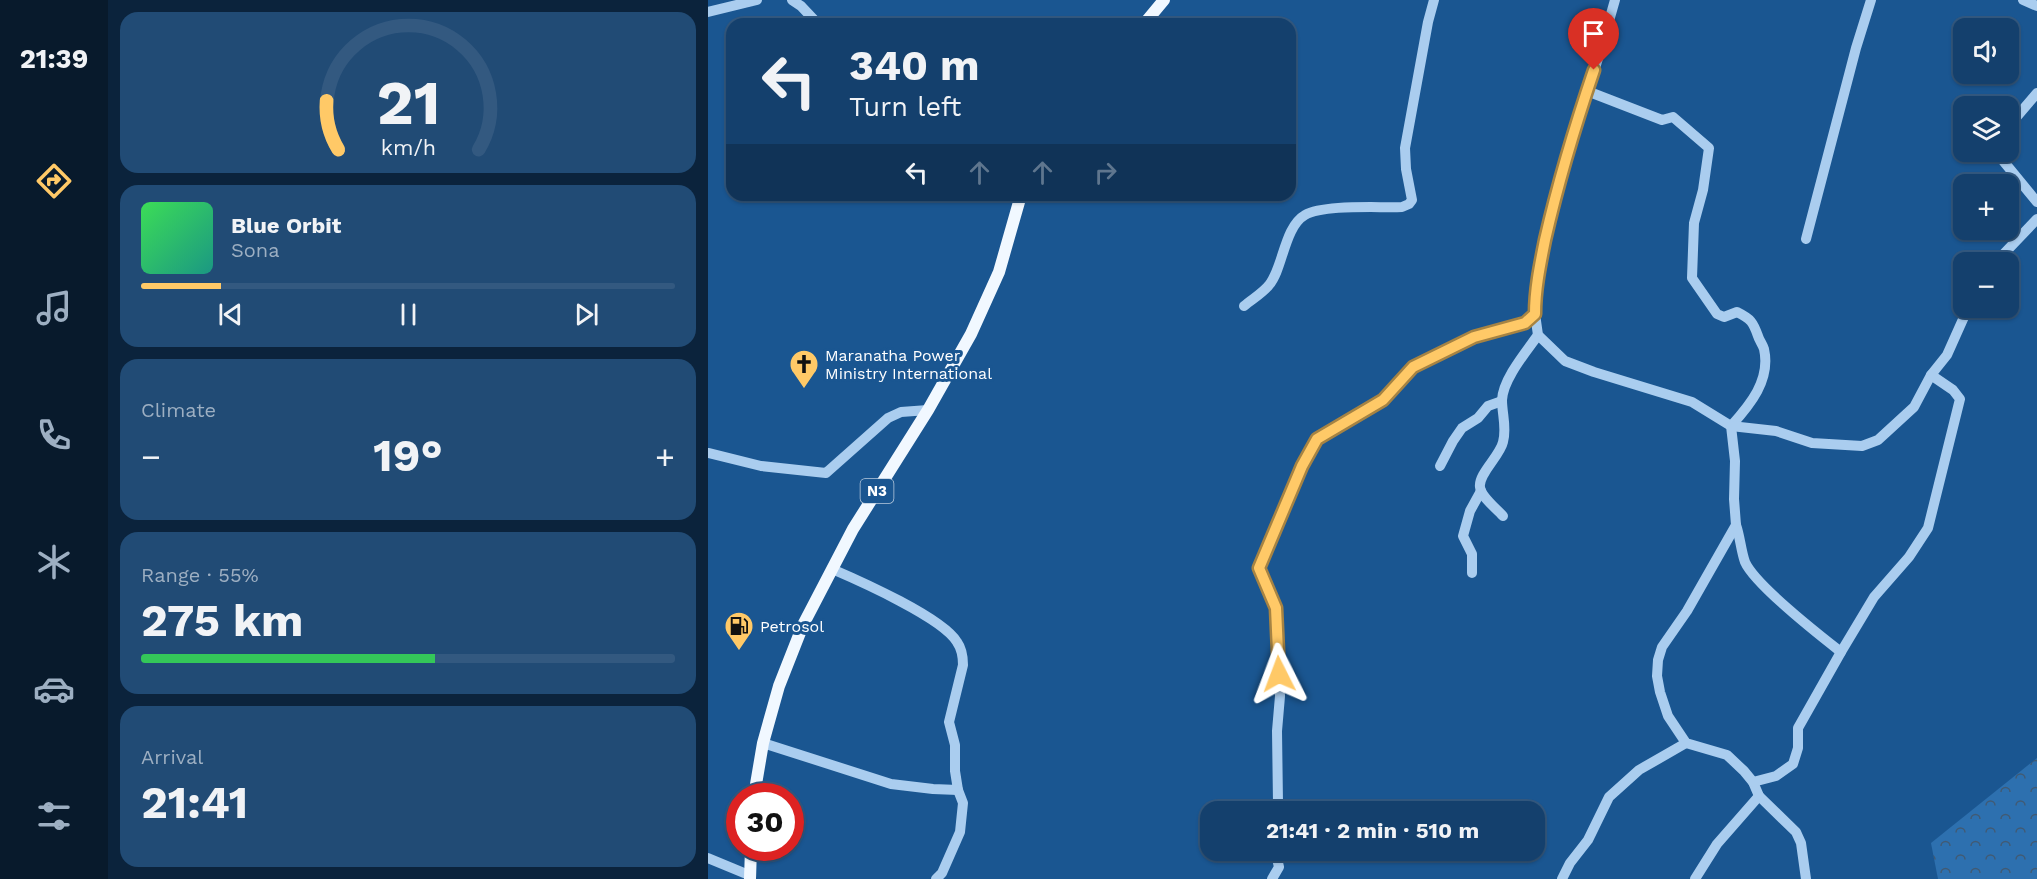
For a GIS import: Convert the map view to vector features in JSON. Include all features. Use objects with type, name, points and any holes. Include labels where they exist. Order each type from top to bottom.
[{"type":"main road","points":[[1149,18],[1164,0]]},
{"type":"main road","name":"N3","points":[[756,783],[764,742],[779,686],[803,625],[853,529],[928,410],[971,334],[999,272],[1019,201]]},
{"type":"main road","points":[[750,877],[751,861]]},
{"type":"street","points":[[708,12],[757,0]]},
{"type":"street","points":[[792,0],[812,18]]},
{"type":"street","points":[[1244,306],[1270,284],[1294,227],[1303,216],[1316,211],[1402,207],[1412,200],[1406,169],[1407,128],[1434,0]]},
{"type":"street","points":[[1615,0],[1550,220],[1538,277],[1535,314],[1538,335],[1565,361],[1692,402],[1731,426],[1776,431],[1812,443],[1868,445],[1888,433],[1914,406],[1931,375],[1947,355],[1964,318]]},
{"type":"street","points":[[1806,239],[1856,48],[1871,0]]},
{"type":"street","points":[[2023,0],[2037,6]]},
{"type":"street","points":[[1587,91],[1662,120],[1673,117],[1709,148],[1703,190],[1694,223],[1692,278],[1717,314],[1724,317],[1737,312],[1755,325],[1764,350],[1761,385],[1752,403],[1731,426],[1735,461],[1736,525],[1745,561],[1750,570],[1774,595],[1840,652]]},
{"type":"street","points":[[2019,114],[2037,93]]},
{"type":"street","points":[[2004,162],[2037,202]]},
{"type":"street","points":[[2006,252],[2037,219]]},
{"type":"street","points":[[1278,801],[1277,731],[1280,696],[1276,608],[1259,568],[1302,466],[1317,439],[1383,400],[1413,367],[1474,337],[1525,323],[1535,314]]},
{"type":"street","points":[[1503,516],[1481,491],[1479,484],[1503,442],[1505,426],[1503,393],[1538,335]]},
{"type":"street","points":[[1753,782],[1776,776],[1793,764],[1798,748],[1798,728],[1831,673],[1840,652],[1874,597],[1909,557],[1928,528],[1960,399],[1953,390],[1931,375]]},
{"type":"street","points":[[1440,466],[1462,428],[1478,418],[1488,406],[1502,401]]},
{"type":"street","points":[[709,453],[761,466],[826,473],[888,417],[901,412],[928,410]]},
{"type":"street","points":[[1472,573],[1472,554],[1463,536],[1470,511],[1481,491]]},
{"type":"street","points":[[1736,525],[1687,611],[1662,647],[1657,676],[1660,692],[1668,716],[1686,742],[1727,755],[1753,782],[1759,796],[1796,832],[1802,843],[1806,879]]},
{"type":"street","points":[[832,569],[944,627],[957,642],[963,655],[963,664],[949,722],[955,745],[958,790],[963,803],[960,832],[942,873],[936,879]]},
{"type":"street","points":[[764,742],[891,784],[958,790]]},
{"type":"street","points":[[1562,879],[1570,862],[1588,840],[1609,796],[1639,771],[1686,742]]},
{"type":"street","points":[[1695,879],[1717,844],[1759,796]]},
{"type":"street","points":[[708,858],[750,877]]},
{"type":"street","points":[[1272,879],[1279,867],[1278,861]]},
{"type":"green space","points":[[2037,758],[2037,879],[1938,879],[1931,843]]},
{"type":"place","name":"Maranatha Power Ministry International","points":[[804,390]]},
{"type":"place","name":"Petrosol","points":[[739,652]]},
{"type":"route","points":[[1279,674],[1276,608],[1259,568],[1302,466],[1317,439],[1383,400],[1413,367],[1474,337],[1525,323],[1535,314],[1538,277],[1550,220],[1594,70]]}]
